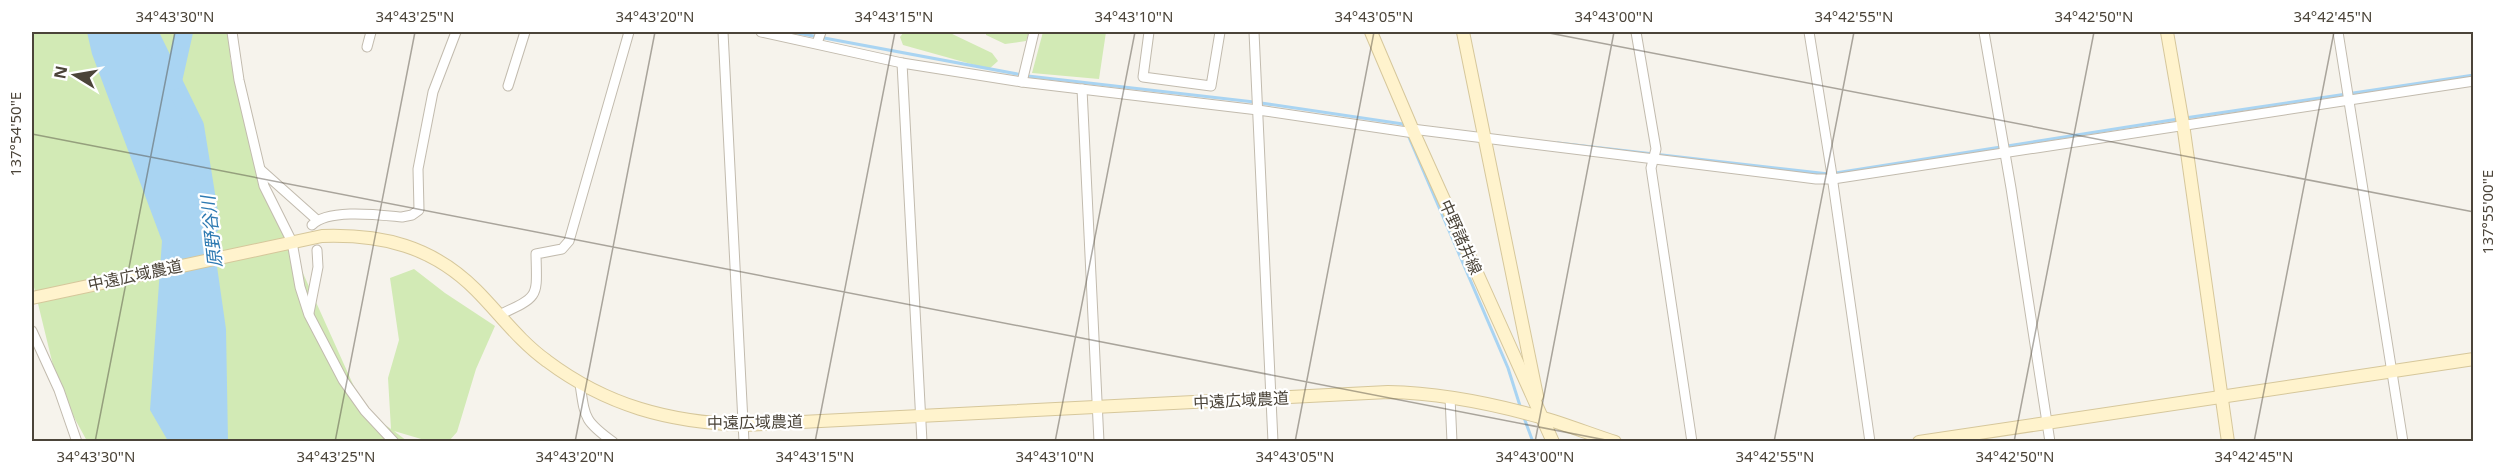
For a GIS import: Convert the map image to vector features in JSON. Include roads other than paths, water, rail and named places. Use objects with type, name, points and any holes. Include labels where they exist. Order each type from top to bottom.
[{"type":"street","points":[[232,32],[239,80],[264,186],[292,242],[300,287],[309,315],[343,380],[365,411],[394,441]]},
{"type":"street","points":[[367,47],[372,32]]},
{"type":"street","points":[[261,170],[315,222],[355,215],[402,217],[412,215],[419,210],[418,169],[433,92],[456,32]]},
{"type":"street","points":[[508,86],[525,32]]},
{"type":"street","points":[[500,315],[529,301],[537,291],[536,254],[562,249],[569,241],[629,32]]},
{"type":"street","points":[[723,32],[744,441]]},
{"type":"street","points":[[761,32],[902,63],[1022,82],[1413,131],[1655,154],[1816,179],[1832,174],[2005,152],[2474,81]]},
{"type":"street","points":[[817,43],[821,32]]},
{"type":"street","points":[[1022,82],[1034,32]]},
{"type":"street","points":[[1149,32],[1143,77],[1211,86],[1220,32]]},
{"type":"street","points":[[1254,32],[1273,441]]},
{"type":"street","name":"中野諸井線","points":[[1371,32],[1413,131],[1553,441]]},
{"type":"street","points":[[1463,32],[1542,417]]},
{"type":"street","points":[[1636,32],[1655,154],[1651,168],[1692,441]]},
{"type":"street","points":[[1809,32],[1832,174],[1870,441]]},
{"type":"street","points":[[1984,32],[2050,441]]},
{"type":"street","points":[[2167,32],[2183,124],[2229,441]]},
{"type":"street","points":[[2338,32],[2403,441]]},
{"type":"street","points":[[902,63],[922,441]]},
{"type":"street","points":[[1082,89],[1098,441]]},
{"type":"street","name":"中遠広域農道","points":[[32,298],[292,242],[341,235],[370,236],[394,240],[456,271],[525,344],[580,384],[628,406],[653,414],[703,423],[743,425],[1388,392],[1450,397],[1542,417],[1615,441]]},
{"type":"street","points":[[309,315],[318,267],[317,250]]},
{"type":"street","points":[[32,331],[59,390],[77,441]]},
{"type":"street","points":[[1919,441],[2000,435],[2047,422],[2474,359]]},
{"type":"street","points":[[580,384],[585,415],[591,426],[613,441]]},
{"type":"street","points":[[1450,397],[1452,441]]},
{"type":"water","points":[[87,32],[153,32],[181,98],[204,176],[226,329],[228,441],[168,441],[150,410],[162,241],[92,54]]},
{"type":"waterway","name":"原野谷川","points":[[149,32],[195,126],[211,225]]},
{"type":"waterway","points":[[173,81],[184,32]]},
{"type":"waterway","points":[[792,32],[1028,76],[1254,102]]},
{"type":"waterway","points":[[2185,118],[2474,75]]},
{"type":"waterway","points":[[1261,103],[1403,124],[1405,129]]},
{"type":"waterway","points":[[1558,143],[1829,174],[2178,119]]},
{"type":"waterway","points":[[1408,135],[1508,368],[1521,409]]},
{"type":"waterway","points":[[1523,415],[1533,442]]}]
